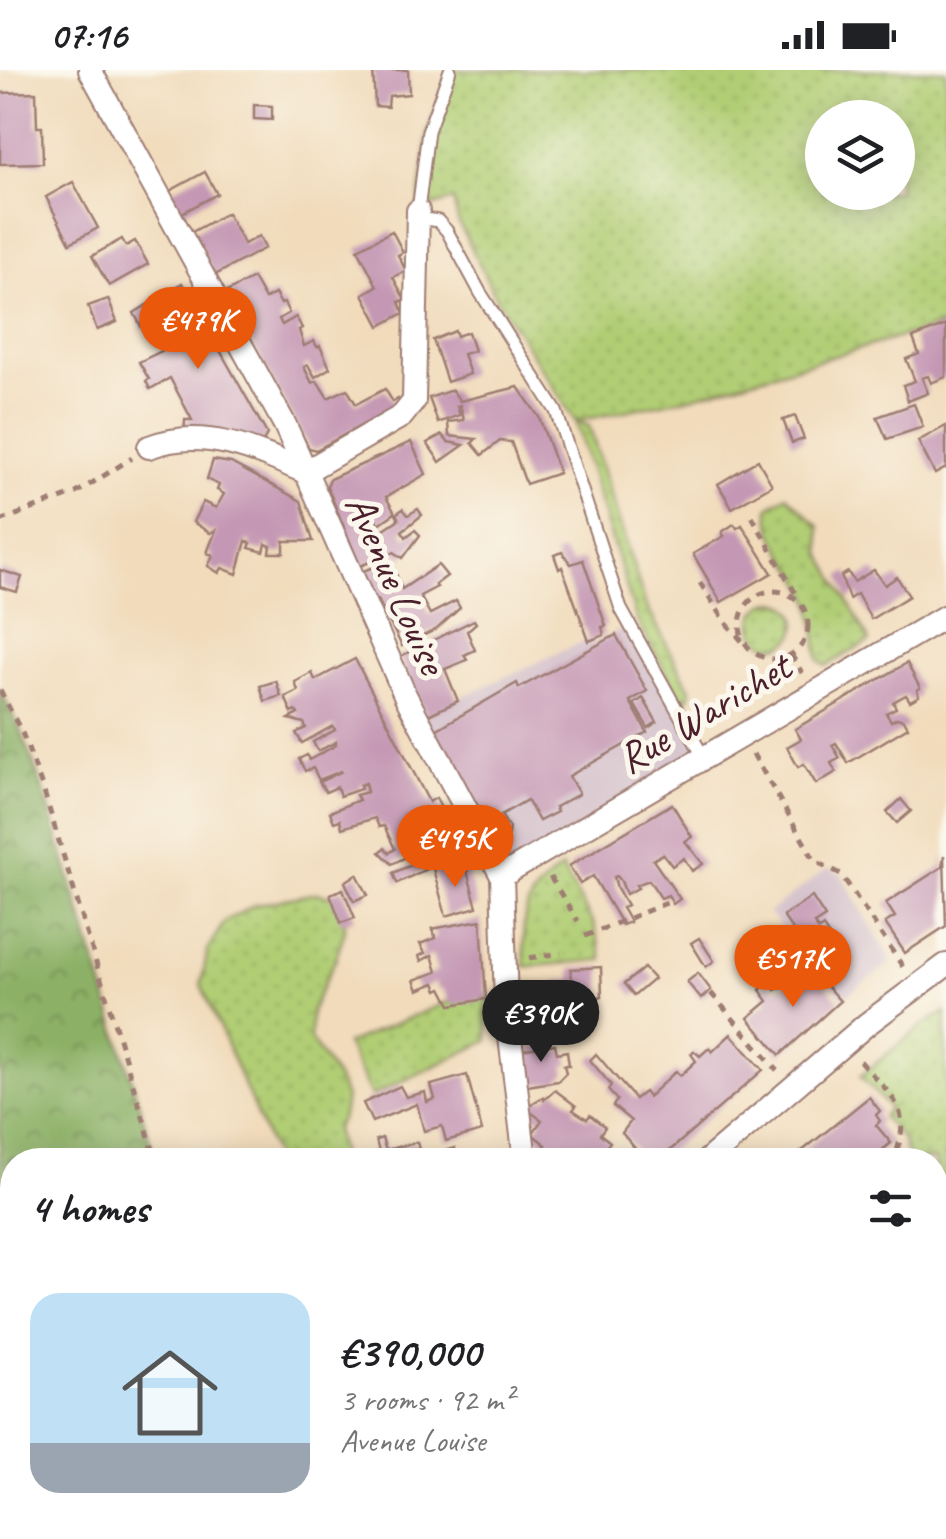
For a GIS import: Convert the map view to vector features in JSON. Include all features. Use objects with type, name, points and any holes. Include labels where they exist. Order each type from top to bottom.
[{"type":"street","name":"Avenue Louise","points":[[90,70],[285,425],[415,718],[502,876],[508,1022],[523,1148]]},
{"type":"street","points":[[149,447],[193,439],[238,444],[305,472],[402,416],[414,401],[418,214]]},
{"type":"street","name":"Rue Warichet","points":[[502,876],[946,616]]},
{"type":"street","points":[[722,1148],[844,1042],[946,965]]},
{"type":"lane","points":[[450,70],[428,131],[418,214],[438,221],[446,231],[556,411],[621,609],[704,758]]},
{"type":"path","points":[[0,521],[76,493],[149,447]]},
{"type":"path","points":[[700,582],[727,624],[759,654],[780,658],[800,648],[808,627],[803,606],[752,516]]},
{"type":"path","points":[[750,648],[740,628],[746,606],[754,598],[774,590],[786,592],[803,606]]},
{"type":"path","points":[[0,690],[24,735],[44,792],[152,1148]]},
{"type":"path","points":[[742,734],[815,861],[840,874],[915,986]]},
{"type":"path","points":[[536,856],[578,921]]},
{"type":"path","points":[[585,936],[669,902]]},
{"type":"path","points":[[504,962],[561,953]]},
{"type":"path","points":[[711,993],[792,1088]]},
{"type":"path","points":[[844,1042],[896,1102],[904,1134],[898,1148]]},
{"type":"shaded area","points":[[629,625],[704,758],[506,874],[415,718],[589,639],[592,645]]},
{"type":"shaded area","points":[[828,868],[841,874],[892,962],[843,998],[768,913]]},
{"type":"green space","points":[[450,70],[946,70],[946,324],[691,397],[577,421],[589,426],[645,603],[691,691],[689,698],[681,699],[637,621],[575,421],[496,298],[458,221],[453,200],[418,211],[428,131]]},
{"type":"green space","points":[[787,495],[819,526],[821,553],[870,641],[826,666],[819,660],[811,603],[773,533],[770,520],[769,507]]},
{"type":"green space","points":[[775,602],[791,608],[797,624],[791,640],[775,646],[759,640],[753,624],[759,608]]},
{"type":"green space","points":[[0,690],[23,735],[44,792],[152,1148],[0,1148]]},
{"type":"green space","points":[[562,868],[594,925],[603,960],[525,967],[526,910],[538,890]]},
{"type":"green space","points":[[316,893],[335,897],[346,911],[336,958],[311,1011],[310,1039],[345,1098],[335,1129],[339,1148],[271,1148],[201,984],[208,949],[225,921],[255,905]]},
{"type":"green space","points":[[487,994],[488,1041],[371,1096],[346,1044],[452,1000]]},
{"type":"green space","points":[[946,1012],[946,1148],[905,1148],[882,1117],[889,1108],[860,1076],[923,1025]]},
{"type":"building","points":[[373,70],[408,70],[409,94],[389,96],[388,107],[375,106]]},
{"type":"building","points":[[36,92],[43,163],[0,164],[0,93]]},
{"type":"building","points":[[254,105],[272,106],[272,120],[254,119]]},
{"type":"building","points":[[205,172],[217,194],[180,214],[168,192]]},
{"type":"building","points":[[73,182],[98,228],[70,243],[46,197]]},
{"type":"building","points":[[227,213],[244,244],[259,236],[265,248],[215,275],[192,232]]},
{"type":"building","points":[[392,231],[403,252],[398,255],[406,271],[393,277],[405,300],[399,302],[404,313],[380,326],[363,294],[377,286],[358,249]]},
{"type":"building","points":[[122,239],[126,246],[135,241],[148,264],[109,286],[92,256]]},
{"type":"building","points":[[253,278],[265,299],[275,294],[284,303],[289,313],[279,319],[282,325],[296,317],[304,346],[314,341],[320,346],[330,368],[315,377],[308,365],[304,367],[312,383],[317,381],[328,398],[347,389],[356,404],[385,389],[393,402],[398,399],[401,404],[316,450],[309,448],[225,293]]},
{"type":"building","points":[[182,283],[267,434],[263,442],[184,437],[185,420],[192,420],[170,378],[150,389],[139,362],[172,346],[158,321],[143,330],[134,313]]},
{"type":"building","points":[[108,299],[117,322],[97,330],[88,306]]},
{"type":"building","points":[[946,325],[946,377],[931,383],[928,376],[922,378],[928,393],[908,401],[903,385],[915,381],[906,359],[919,354],[913,338]]},
{"type":"building","points":[[455,331],[457,336],[468,332],[474,351],[463,354],[470,374],[447,382],[433,340]]},
{"type":"building","points":[[518,387],[539,417],[559,473],[526,484],[511,442],[500,441],[482,455],[472,443],[476,439],[449,436],[448,422],[464,420],[460,405],[460,415],[438,423],[429,398],[452,390],[460,401]]},
{"type":"building","points":[[914,404],[923,427],[887,439],[877,417]]},
{"type":"building","points":[[795,416],[804,439],[792,443],[783,420]]},
{"type":"building","points":[[946,426],[946,468],[935,474],[918,441]]},
{"type":"building","points":[[442,435],[448,442],[464,445],[440,462],[427,443]]},
{"type":"building","points":[[411,442],[426,474],[386,497],[395,513],[379,524],[371,512],[366,515],[375,535],[399,519],[396,514],[403,509],[408,515],[418,509],[422,515],[402,531],[406,537],[415,530],[420,535],[403,558],[394,552],[360,566],[327,486],[330,479]]},
{"type":"building","points":[[213,460],[231,463],[301,501],[313,541],[284,541],[284,553],[270,553],[271,546],[266,544],[264,552],[249,548],[251,543],[246,541],[237,574],[222,568],[219,573],[208,566],[213,555],[207,553],[216,530],[210,533],[193,522],[203,502],[216,508],[224,494],[217,490],[219,485],[207,479]]},
{"type":"building","points":[[758,460],[772,485],[732,508],[718,484]]},
{"type":"building","points":[[734,524],[737,528],[742,525],[772,573],[721,602],[693,554],[724,536],[722,532]]},
{"type":"building","points":[[562,552],[571,564],[583,560],[606,626],[602,627],[604,635],[589,641],[554,555]]},
{"type":"building","points":[[391,561],[402,589],[438,565],[447,576],[420,596],[430,614],[456,601],[460,608],[437,629],[402,646],[378,600],[371,602],[360,572]]},
{"type":"building","points":[[0,570],[22,577],[17,592],[0,587]]},
{"type":"building","points":[[874,570],[885,585],[897,577],[909,596],[871,619],[857,594],[849,599],[841,576],[848,572],[854,582]]},
{"type":"building","points":[[474,620],[476,623],[467,631],[475,650],[464,655],[467,660],[445,669],[458,701],[426,716],[399,657]]},
{"type":"building","points":[[616,635],[647,691],[630,701],[647,732],[569,776],[579,794],[555,807],[557,812],[539,821],[527,800],[501,815],[509,828],[508,835],[498,841],[434,731],[517,683],[519,688]]},
{"type":"building","points":[[355,659],[429,802],[436,798],[460,846],[418,858],[414,853],[392,864],[380,852],[395,849],[384,826],[379,827],[375,818],[342,828],[340,820],[334,822],[330,812],[359,800],[356,795],[367,792],[365,783],[360,785],[361,789],[340,796],[337,787],[326,792],[319,782],[342,771],[319,780],[313,768],[305,771],[299,759],[307,755],[309,760],[336,745],[318,751],[313,742],[335,730],[333,726],[302,743],[296,733],[306,728],[304,723],[289,719],[298,714],[292,713],[285,697],[298,691],[295,682],[312,673],[315,680]]},
{"type":"building","points":[[907,663],[920,688],[919,696],[910,701],[906,695],[893,702],[896,708],[886,713],[891,721],[904,720],[908,727],[848,763],[836,743],[832,745],[840,758],[831,763],[836,772],[816,784],[804,764],[798,767],[787,747],[801,739],[795,729]]},
{"type":"building","points":[[276,681],[281,696],[265,701],[260,686]]},
{"type":"building","points":[[643,698],[657,722],[648,728],[634,704]]},
{"type":"building","points":[[901,799],[911,811],[897,823],[887,812]]},
{"type":"building","points":[[672,804],[692,837],[685,841],[703,864],[692,871],[684,858],[672,866],[663,854],[653,860],[680,899],[673,904],[668,895],[661,898],[649,880],[626,894],[621,881],[614,877],[630,922],[622,925],[593,876],[580,884],[569,866]]},
{"type":"building","points":[[944,855],[946,926],[905,953],[885,923],[895,917],[886,903],[942,867]]},
{"type":"building","points":[[423,860],[427,869],[397,883],[393,873]]},
{"type":"building","points":[[456,863],[459,873],[467,871],[477,907],[446,916],[433,869]]},
{"type":"building","points":[[357,874],[368,895],[354,901],[345,882]]},
{"type":"building","points":[[343,889],[355,918],[341,923],[330,894]]},
{"type":"building","points":[[812,897],[825,917],[814,924],[819,930],[823,927],[833,942],[825,946],[841,970],[832,976],[817,952],[810,956],[783,916]]},
{"type":"building","points":[[481,920],[486,999],[451,1005],[435,983],[418,990],[414,980],[437,972],[432,955],[421,961],[419,956],[425,953],[420,944],[436,938],[432,929]]},
{"type":"building","points":[[699,938],[714,961],[706,967],[691,943]]},
{"type":"building","points":[[601,967],[602,996],[586,1001],[585,996],[575,997],[576,1006],[556,1009],[554,982],[572,980],[571,969]]},
{"type":"building","points":[[644,968],[654,979],[634,996],[624,984]]},
{"type":"building","points":[[813,971],[840,1001],[780,1055],[748,1018],[768,1001],[760,990],[768,982],[775,990]]},
{"type":"building","points":[[698,973],[711,990],[701,999],[687,982]]},
{"type":"building","points":[[731,1034],[763,1070],[673,1148],[635,1148],[622,1133],[631,1121],[613,1106],[617,1100],[608,1090],[611,1085],[590,1060],[596,1054],[635,1099],[644,1092],[648,1097],[676,1071],[680,1076],[696,1061],[691,1054],[694,1051],[700,1056],[709,1048],[712,1052]]},
{"type":"building","points":[[555,1044],[557,1053],[567,1051],[566,1073],[558,1081],[521,1087],[516,1051]]},
{"type":"building","points":[[467,1075],[482,1131],[446,1141],[442,1126],[424,1131],[417,1104],[372,1122],[363,1103],[400,1086],[406,1097],[425,1092],[427,1102],[435,1099],[431,1085]]},
{"type":"building","points":[[555,1090],[576,1106],[573,1110],[587,1119],[590,1115],[605,1127],[600,1134],[610,1142],[605,1148],[544,1148],[546,1145],[532,1134],[542,1120],[525,1108],[543,1097],[544,1100]]},
{"type":"building","points":[[869,1097],[880,1111],[876,1125],[891,1143],[885,1148],[806,1148]]},
{"type":"building","points":[[382,1138],[385,1148],[378,1148],[376,1140]]},
{"type":"building","points":[[417,1142],[419,1148],[394,1148]]}]
